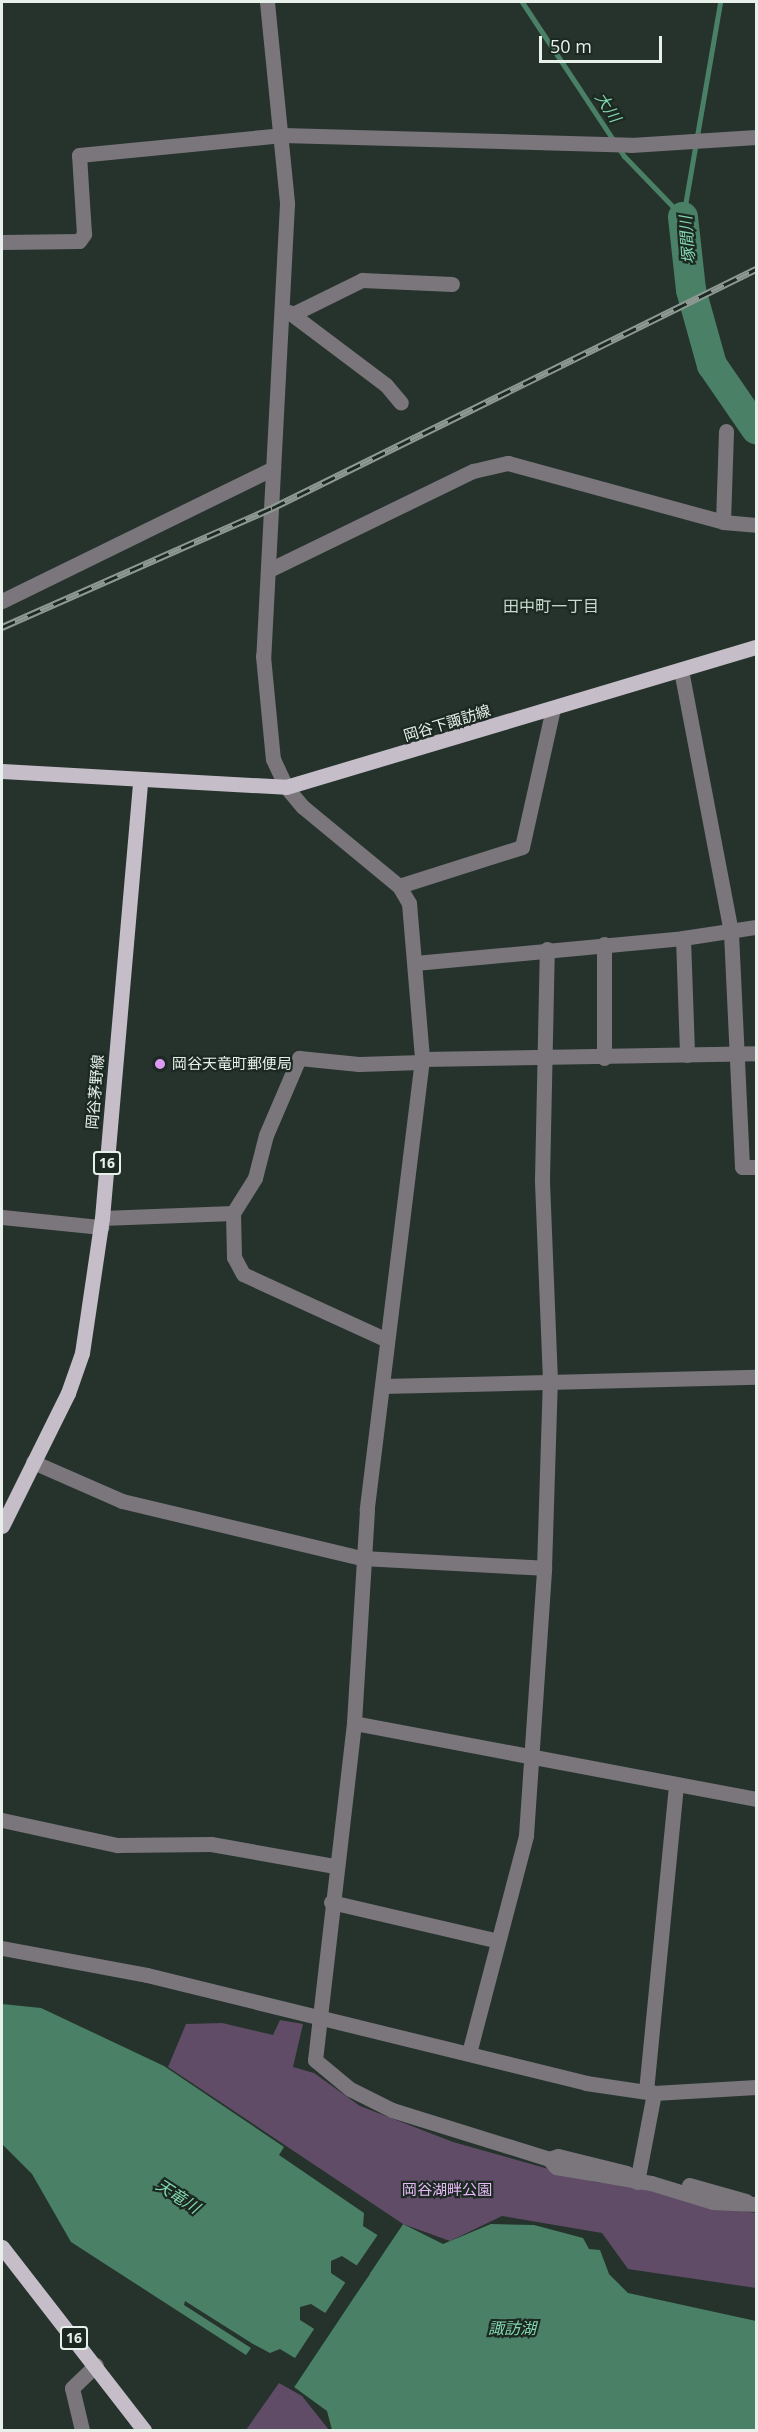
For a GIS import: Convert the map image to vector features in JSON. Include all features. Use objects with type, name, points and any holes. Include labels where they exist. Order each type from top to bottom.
[{"type":"main road","name":"岡谷下諏訪線","points":[[140,782],[286,787],[756,647]]},
{"type":"main road","points":[[2,771],[140,782]]},
{"type":"main road","name":"岡谷茅野線","points":[[2,1526],[82,1353],[102,1222],[140,782]]},
{"type":"main road","name":"16","points":[[2,2247],[144,2430]]},
{"type":"street","points":[[267,2],[282,135],[287,204],[289,312],[273,468],[269,570],[262,656],[273,759],[286,787],[303,807],[399,886],[409,903],[422,1061],[362,1558],[354,1723],[335,1866],[315,2060],[350,2090],[453,2132],[549,2159],[558,2156],[638,2178],[740,2196],[752,2203]]},
{"type":"street","points":[[2,242],[79,241],[84,234],[79,155],[282,135],[631,145],[756,137]]},
{"type":"street","points":[[289,312],[362,280],[452,284]]},
{"type":"street","points":[[289,312],[386,385],[401,403]]},
{"type":"street","points":[[723,522],[726,431]]},
{"type":"street","points":[[269,570],[473,471],[508,463],[723,522],[756,525]]},
{"type":"street","points":[[2,601],[273,468]]},
{"type":"street","points":[[681,670],[731,933],[742,1167],[756,1167]]},
{"type":"street","points":[[399,886],[522,847],[553,708]]},
{"type":"street","points":[[415,963],[731,933],[756,927]]},
{"type":"street","points":[[683,938],[687,1055]]},
{"type":"street","points":[[604,945],[604,1058]]},
{"type":"street","points":[[469,2053],[526,1835],[528,1759],[544,1568],[550,1381],[542,1180],[547,949]]},
{"type":"street","points":[[387,1340],[243,1274],[234,1257],[233,1213],[255,1178],[266,1135],[299,1058],[359,1064],[544,1057],[604,1058],[756,1053]]},
{"type":"street","points":[[2,1217],[102,1222],[233,1213]]},
{"type":"street","points":[[382,1386],[756,1377]]},
{"type":"street","points":[[33,1462],[122,1501],[362,1558],[544,1568]]},
{"type":"street","points":[[354,1723],[676,1787],[756,1799]]},
{"type":"street","points":[[638,2178],[650,2092],[676,1787]]},
{"type":"street","points":[[2,1820],[117,1845],[211,1845],[335,1866]]},
{"type":"street","points":[[331,1902],[498,1941]]},
{"type":"street","points":[[2,1948],[147,1975],[586,2083],[650,2092],[756,2087]]},
{"type":"street","points":[[82,2430],[72,2388],[96,2366]]},
{"type":"green space","name":"岡谷湖畔公園","points":[[280,2020],[303,2024],[293,2067],[314,2073],[360,2106],[453,2142],[595,2182],[653,2189],[699,2204],[756,2213],[756,2288],[628,2269],[602,2233],[502,2216],[450,2241],[403,2224],[168,2067],[186,2024],[222,2023],[273,2035]]},
{"type":"green space","points":[[279,2383],[302,2396],[329,2430],[246,2430]]},
{"type":"water","points":[[2,2004],[41,2008],[164,2066],[284,2147],[279,2155],[364,2213],[363,2226],[390,2243],[403,2224],[443,2244],[491,2224],[534,2225],[583,2238],[589,2249],[600,2250],[609,2274],[628,2293],[756,2321],[756,2430],[332,2430],[327,2411],[294,2387],[308,2366],[280,2349],[270,2353],[185,2301],[184,2305],[251,2348],[246,2355],[71,2242],[32,2174],[2,2144]],"holes":[[[342,2256],[370,2274],[358,2291],[331,2273],[331,2261]],[[311,2304],[338,2321],[327,2337],[300,2320],[300,2307]]]},
{"type":"pier","points":[[400,2223],[403,2224],[293,2389],[304,2367],[293,2361],[316,2326],[327,2333],[334,2322],[324,2315],[347,2280],[358,2287],[366,2275],[355,2268],[379,2233],[389,2239]]},
{"type":"waterway","name":"大川","points":[[522,2],[624,156],[683,217]]},
{"type":"waterway","name":"塚間川","points":[[683,217],[720,2]]},
{"type":"waterway","name":"塚間川","points":[[683,217],[691,290],[712,365],[756,429]]},
{"type":"railway","points":[[2,627],[272,508],[756,269]]},
{"type":"place","name":"岡谷天竜町郵便局","points":[[160,1064]]},
{"type":"district","name":"田中町一丁目","points":[[551,606]]},
{"type":"water label","name":"天竜川","points":[[178,2196]]},
{"type":"water label","name":"諏訪湖","points":[[512,2328]]}]
